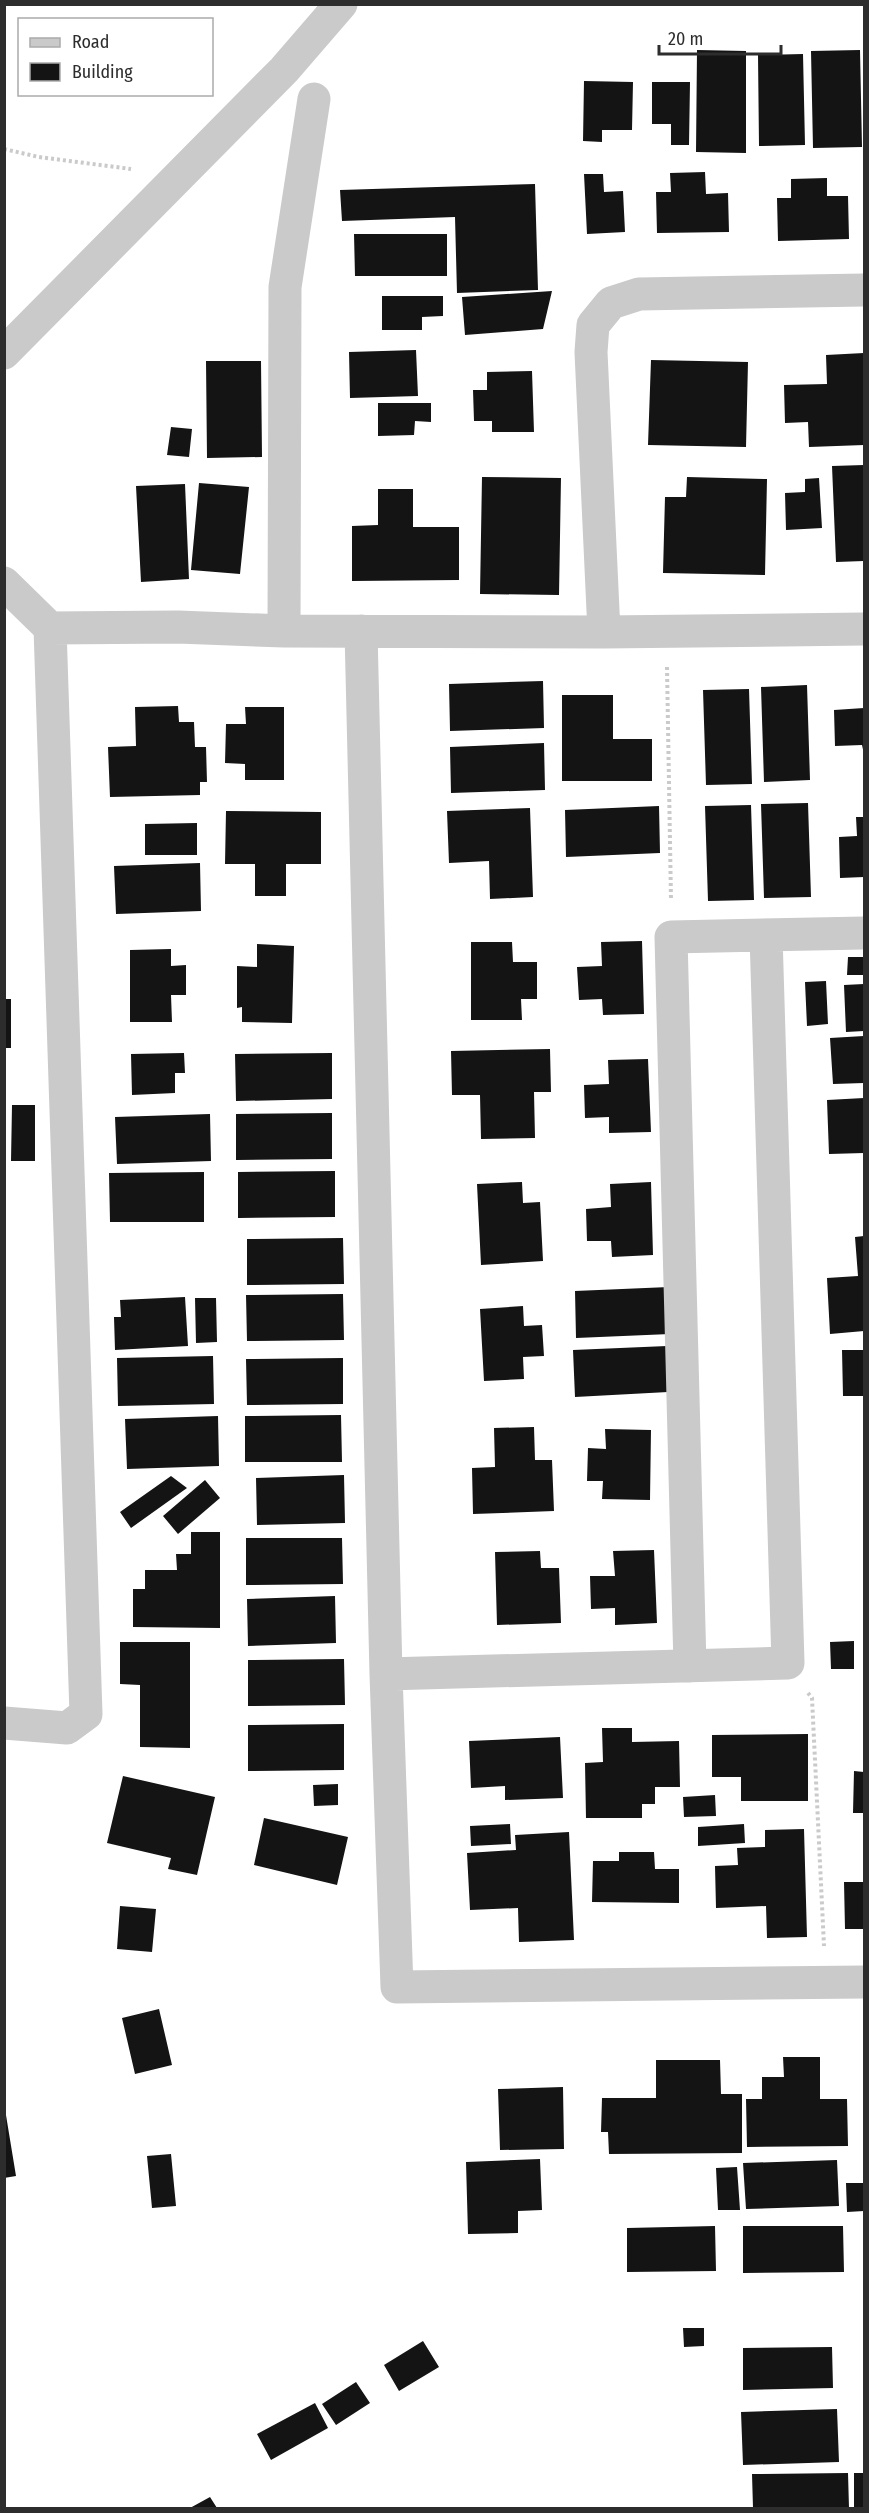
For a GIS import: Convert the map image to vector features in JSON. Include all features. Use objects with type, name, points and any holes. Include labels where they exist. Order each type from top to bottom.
[{"type":"street","points":[[4,353],[284,70],[341,4]]},
{"type":"street","points":[[284,632],[285,287],[314,99]]},
{"type":"street","points":[[604,632],[591,352],[593,325],[611,303],[639,294],[864,290]]},
{"type":"street","points":[[4,583],[50,628],[86,1714],[67,1728],[4,1723]]},
{"type":"street","points":[[50,628],[178,627],[284,632],[864,629]]},
{"type":"street","points":[[361,631],[386,1674],[397,1987],[864,1982]]},
{"type":"street","points":[[690,1666],[671,937],[864,933]]},
{"type":"street","points":[[386,1674],[788,1663],[766,935]]},
{"type":"path","points":[[4,149],[39,157],[180,176]]},
{"type":"path","points":[[666,631],[671,937]]},
{"type":"path","points":[[788,1663],[812,1698],[825,1982]]},
{"type":"building","points":[[697,50],[746,51],[746,153],[696,152]]},
{"type":"building","points":[[860,50],[862,147],[813,148],[811,51]]},
{"type":"building","points":[[803,54],[805,145],[759,146],[758,55]]},
{"type":"building","points":[[584,81],[633,82],[632,130],[602,130],[602,142],[583,141]]},
{"type":"building","points":[[652,82],[690,82],[689,145],[671,145],[671,124],[652,124]]},
{"type":"building","points":[[705,172],[706,194],[728,193],[729,232],[657,233],[656,192],[671,192],[670,173]]},
{"type":"building","points":[[584,174],[603,174],[604,192],[623,191],[625,232],[587,234]]},
{"type":"building","points":[[827,178],[827,196],[848,196],[849,239],[778,241],[777,198],[791,198],[791,179]]},
{"type":"building","points":[[535,184],[538,290],[457,293],[455,217],[342,221],[340,190]]},
{"type":"building","points":[[354,234],[447,234],[447,276],[355,276]]},
{"type":"building","points":[[552,291],[543,329],[465,335],[462,297]]},
{"type":"building","points":[[382,296],[443,296],[443,316],[422,317],[422,330],[382,330]]},
{"type":"building","points":[[416,350],[418,396],[350,398],[349,352]]},
{"type":"building","points":[[864,353],[864,445],[809,447],[808,422],[785,423],[784,385],[827,384],[826,355]]},
{"type":"building","points":[[651,360],[748,362],[746,447],[648,445]]},
{"type":"building","points":[[206,361],[261,361],[262,457],[207,458]]},
{"type":"building","points":[[532,371],[534,432],[492,432],[492,421],[474,421],[473,390],[487,390],[487,372]]},
{"type":"building","points":[[378,403],[431,403],[431,422],[415,421],[414,435],[378,436]]},
{"type":"building","points":[[171,427],[192,429],[189,457],[167,455]]},
{"type":"building","points":[[864,465],[864,561],[836,562],[832,466]]},
{"type":"building","points":[[482,477],[561,478],[559,595],[480,594]]},
{"type":"building","points":[[687,477],[767,479],[765,575],[663,573],[665,497],[686,497]]},
{"type":"building","points":[[819,478],[822,528],[786,530],[785,493],[805,492],[805,479]]},
{"type":"building","points":[[199,483],[249,487],[240,574],[191,570]]},
{"type":"building","points":[[185,484],[189,579],[141,582],[136,486]]},
{"type":"building","points":[[378,489],[413,489],[413,527],[459,527],[459,580],[352,581],[352,526],[378,525]]},
{"type":"building","points":[[543,681],[544,728],[450,731],[449,684]]},
{"type":"building","points":[[807,685],[810,780],[764,782],[761,687]]},
{"type":"building","points":[[749,689],[752,784],[706,785],[703,690]]},
{"type":"building","points":[[562,695],[613,695],[613,739],[652,739],[652,781],[562,781]]},
{"type":"building","points":[[178,706],[179,722],[194,722],[195,747],[206,747],[207,782],[200,782],[200,795],[110,797],[108,747],[136,746],[135,707]]},
{"type":"building","points":[[245,707],[284,707],[284,780],[245,780],[245,764],[225,763],[226,724],[246,724]]},
{"type":"building","points":[[864,708],[864,754],[862,745],[835,746],[834,710]]},
{"type":"building","points":[[544,743],[545,790],[451,793],[450,747]]},
{"type":"building","points":[[808,803],[811,897],[764,898],[761,804]]},
{"type":"building","points":[[751,805],[754,900],[708,901],[705,806]]},
{"type":"building","points":[[659,806],[660,853],[566,857],[565,810]]},
{"type":"building","points":[[530,808],[533,897],[490,899],[489,861],[449,863],[447,811]]},
{"type":"building","points":[[226,811],[321,812],[321,864],[286,864],[286,896],[255,896],[255,864],[225,864]]},
{"type":"building","points":[[856,817],[864,817],[864,877],[840,878],[839,837],[857,836]]},
{"type":"building","points":[[197,823],[197,855],[145,855],[145,824]]},
{"type":"building","points":[[200,863],[201,911],[116,914],[114,866]]},
{"type":"building","points":[[642,941],[644,1014],[603,1015],[602,999],[579,1000],[577,967],[602,966],[601,942]]},
{"type":"building","points":[[471,942],[512,942],[513,962],[537,962],[537,999],[521,999],[522,1020],[471,1020]]},
{"type":"building","points":[[257,944],[294,946],[292,1023],[242,1022],[242,1007],[237,1008],[237,966],[257,967]]},
{"type":"building","points":[[171,949],[171,966],[186,965],[186,995],[171,995],[172,1022],[130,1022],[130,950]]},
{"type":"building","points":[[848,957],[864,957],[864,975],[847,975]]},
{"type":"building","points":[[826,981],[828,1024],[807,1026],[805,982]]},
{"type":"building","points":[[864,984],[864,1031],[846,1032],[844,985]]},
{"type":"building","points":[[4,999],[11,999],[11,1048],[4,1048]]},
{"type":"building","points":[[864,1036],[864,1083],[833,1084],[830,1038]]},
{"type":"building","points":[[550,1049],[551,1092],[534,1092],[535,1138],[481,1139],[480,1095],[452,1095],[451,1051]]},
{"type":"building","points":[[184,1053],[185,1073],[175,1073],[175,1093],[132,1095],[131,1054]]},
{"type":"building","points":[[332,1053],[332,1099],[236,1101],[235,1054]]},
{"type":"building","points":[[648,1059],[651,1132],[609,1133],[609,1117],[585,1118],[584,1085],[609,1084],[608,1060]]},
{"type":"building","points":[[864,1098],[864,1153],[829,1154],[827,1100]]},
{"type":"building","points":[[12,1105],[35,1105],[35,1161],[11,1161]]},
{"type":"building","points":[[332,1113],[332,1159],[236,1160],[236,1114]]},
{"type":"building","points":[[210,1114],[211,1161],[117,1164],[115,1117]]},
{"type":"building","points":[[335,1171],[335,1217],[238,1218],[238,1172]]},
{"type":"building","points":[[204,1172],[204,1222],[110,1222],[109,1173]]},
{"type":"building","points":[[522,1182],[523,1203],[540,1202],[543,1261],[481,1265],[477,1184]]},
{"type":"building","points":[[651,1182],[653,1255],[612,1257],[611,1241],[587,1241],[586,1209],[611,1207],[610,1184]]},
{"type":"building","points":[[864,1236],[864,1331],[830,1334],[827,1278],[858,1276],[855,1237]]},
{"type":"building","points":[[343,1238],[344,1284],[247,1285],[247,1239]]},
{"type":"building","points":[[669,1287],[670,1334],[576,1338],[575,1291]]},
{"type":"building","points":[[343,1294],[344,1340],[247,1341],[246,1295]]},
{"type":"building","points":[[185,1297],[188,1346],[115,1350],[114,1317],[121,1317],[120,1300]]},
{"type":"building","points":[[195,1298],[216,1298],[217,1342],[196,1343]]},
{"type":"building","points":[[523,1306],[524,1326],[542,1325],[544,1356],[523,1357],[524,1379],[484,1381],[480,1309]]},
{"type":"building","points":[[667,1346],[668,1392],[575,1397],[573,1350]]},
{"type":"building","points":[[842,1350],[864,1350],[864,1396],[843,1396]]},
{"type":"building","points":[[213,1356],[214,1404],[118,1406],[117,1358]]},
{"type":"building","points":[[343,1358],[343,1404],[247,1405],[246,1359]]},
{"type":"building","points":[[341,1415],[342,1462],[245,1462],[245,1416]]},
{"type":"building","points":[[218,1416],[219,1466],[127,1469],[125,1419]]},
{"type":"building","points":[[534,1427],[535,1460],[552,1460],[554,1511],[473,1514],[472,1468],[495,1467],[494,1428]]},
{"type":"building","points":[[605,1429],[651,1430],[650,1500],[602,1499],[603,1481],[587,1481],[588,1448],[606,1449]]},
{"type":"building","points":[[344,1475],[345,1523],[257,1525],[256,1478]]},
{"type":"building","points":[[171,1476],[187,1488],[131,1528],[120,1512]]},
{"type":"building","points":[[205,1480],[220,1498],[178,1534],[163,1516]]},
{"type":"building","points":[[191,1532],[220,1532],[220,1628],[133,1627],[133,1589],[145,1589],[145,1570],[177,1570],[176,1554],[191,1554]]},
{"type":"building","points":[[246,1538],[342,1538],[343,1584],[246,1585]]},
{"type":"building","points":[[654,1550],[657,1623],[615,1625],[615,1608],[591,1609],[590,1576],[615,1576],[613,1551]]},
{"type":"building","points":[[540,1551],[541,1568],[559,1568],[561,1623],[497,1625],[495,1552]]},
{"type":"building","points":[[335,1596],[336,1643],[248,1646],[247,1599]]},
{"type":"building","points":[[854,1641],[854,1669],[831,1669],[830,1642]]},
{"type":"building","points":[[120,1642],[190,1642],[190,1748],[140,1747],[140,1685],[120,1684]]},
{"type":"building","points":[[344,1659],[345,1705],[248,1706],[248,1660]]},
{"type":"building","points":[[344,1724],[344,1770],[248,1771],[248,1725]]},
{"type":"building","points":[[602,1728],[632,1728],[632,1742],[679,1741],[680,1787],[655,1787],[655,1804],[642,1804],[642,1818],[586,1818],[585,1763],[603,1762]]},
{"type":"building","points":[[808,1734],[808,1801],[741,1801],[741,1777],[712,1777],[712,1735]]},
{"type":"building","points":[[560,1737],[563,1798],[505,1800],[505,1786],[471,1788],[469,1741]]},
{"type":"building","points":[[854,1771],[864,1772],[864,1813],[853,1813]]},
{"type":"building","points":[[123,1776],[215,1797],[197,1875],[168,1869],[171,1858],[107,1843]]},
{"type":"building","points":[[338,1784],[338,1805],[314,1806],[313,1785]]},
{"type":"building","points":[[715,1795],[716,1816],[684,1817],[683,1797]]},
{"type":"building","points":[[264,1818],[348,1837],[337,1885],[254,1865]]},
{"type":"building","points":[[510,1824],[511,1844],[471,1846],[470,1826]]},
{"type":"building","points":[[744,1824],[745,1843],[698,1846],[698,1827]]},
{"type":"building","points":[[804,1829],[807,1937],[767,1938],[766,1906],[716,1908],[715,1866],[738,1865],[737,1848],[765,1847],[765,1830]]},
{"type":"building","points":[[569,1832],[574,1940],[519,1942],[518,1908],[470,1910],[467,1853],[516,1850],[515,1835]]},
{"type":"building","points":[[619,1852],[654,1852],[655,1869],[679,1869],[679,1903],[592,1902],[593,1861],[619,1861]]},
{"type":"building","points":[[844,1882],[864,1882],[864,1929],[845,1929]]},
{"type":"building","points":[[120,1906],[156,1909],[152,1952],[117,1949]]},
{"type":"building","points":[[159,2009],[172,2065],[135,2074],[122,2018]]},
{"type":"building","points":[[783,2057],[820,2057],[820,2099],[847,2099],[848,2146],[747,2147],[746,2099],[762,2099],[762,2077],[784,2077]]},
{"type":"building","points":[[656,2060],[720,2060],[721,2094],[742,2094],[742,2153],[609,2154],[608,2132],[601,2132],[602,2098],[656,2098]]},
{"type":"building","points":[[563,2087],[564,2149],[500,2150],[498,2089]]},
{"type":"building","points":[[4,2103],[16,2176],[4,2178]]},
{"type":"building","points":[[171,2154],[176,2206],[152,2208],[147,2156]]},
{"type":"building","points":[[540,2159],[542,2210],[518,2211],[518,2233],[468,2234],[466,2162]]},
{"type":"building","points":[[837,2160],[839,2206],[746,2209],[743,2163]]},
{"type":"building","points":[[737,2167],[740,2210],[718,2210],[716,2168]]},
{"type":"building","points":[[846,2183],[864,2183],[864,2211],[847,2212]]},
{"type":"building","points":[[715,2226],[716,2271],[627,2272],[627,2228]]},
{"type":"building","points":[[743,2226],[843,2226],[844,2272],[743,2273]]},
{"type":"building","points":[[683,2328],[704,2328],[704,2346],[684,2347]]},
{"type":"building","points":[[423,2341],[439,2367],[399,2391],[384,2365]]},
{"type":"building","points":[[832,2347],[833,2388],[743,2390],[743,2348]]},
{"type":"building","points":[[356,2382],[370,2403],[336,2425],[322,2404]]},
{"type":"building","points":[[315,2403],[328,2428],[271,2460],[257,2434]]},
{"type":"building","points":[[837,2409],[839,2462],[743,2465],[741,2412]]},
{"type":"building","points":[[848,2473],[849,2508],[753,2508],[752,2474]]},
{"type":"building","points":[[854,2473],[864,2473],[864,2508],[854,2508]]},
{"type":"building","points":[[210,2497],[217,2508],[190,2508]]}]
